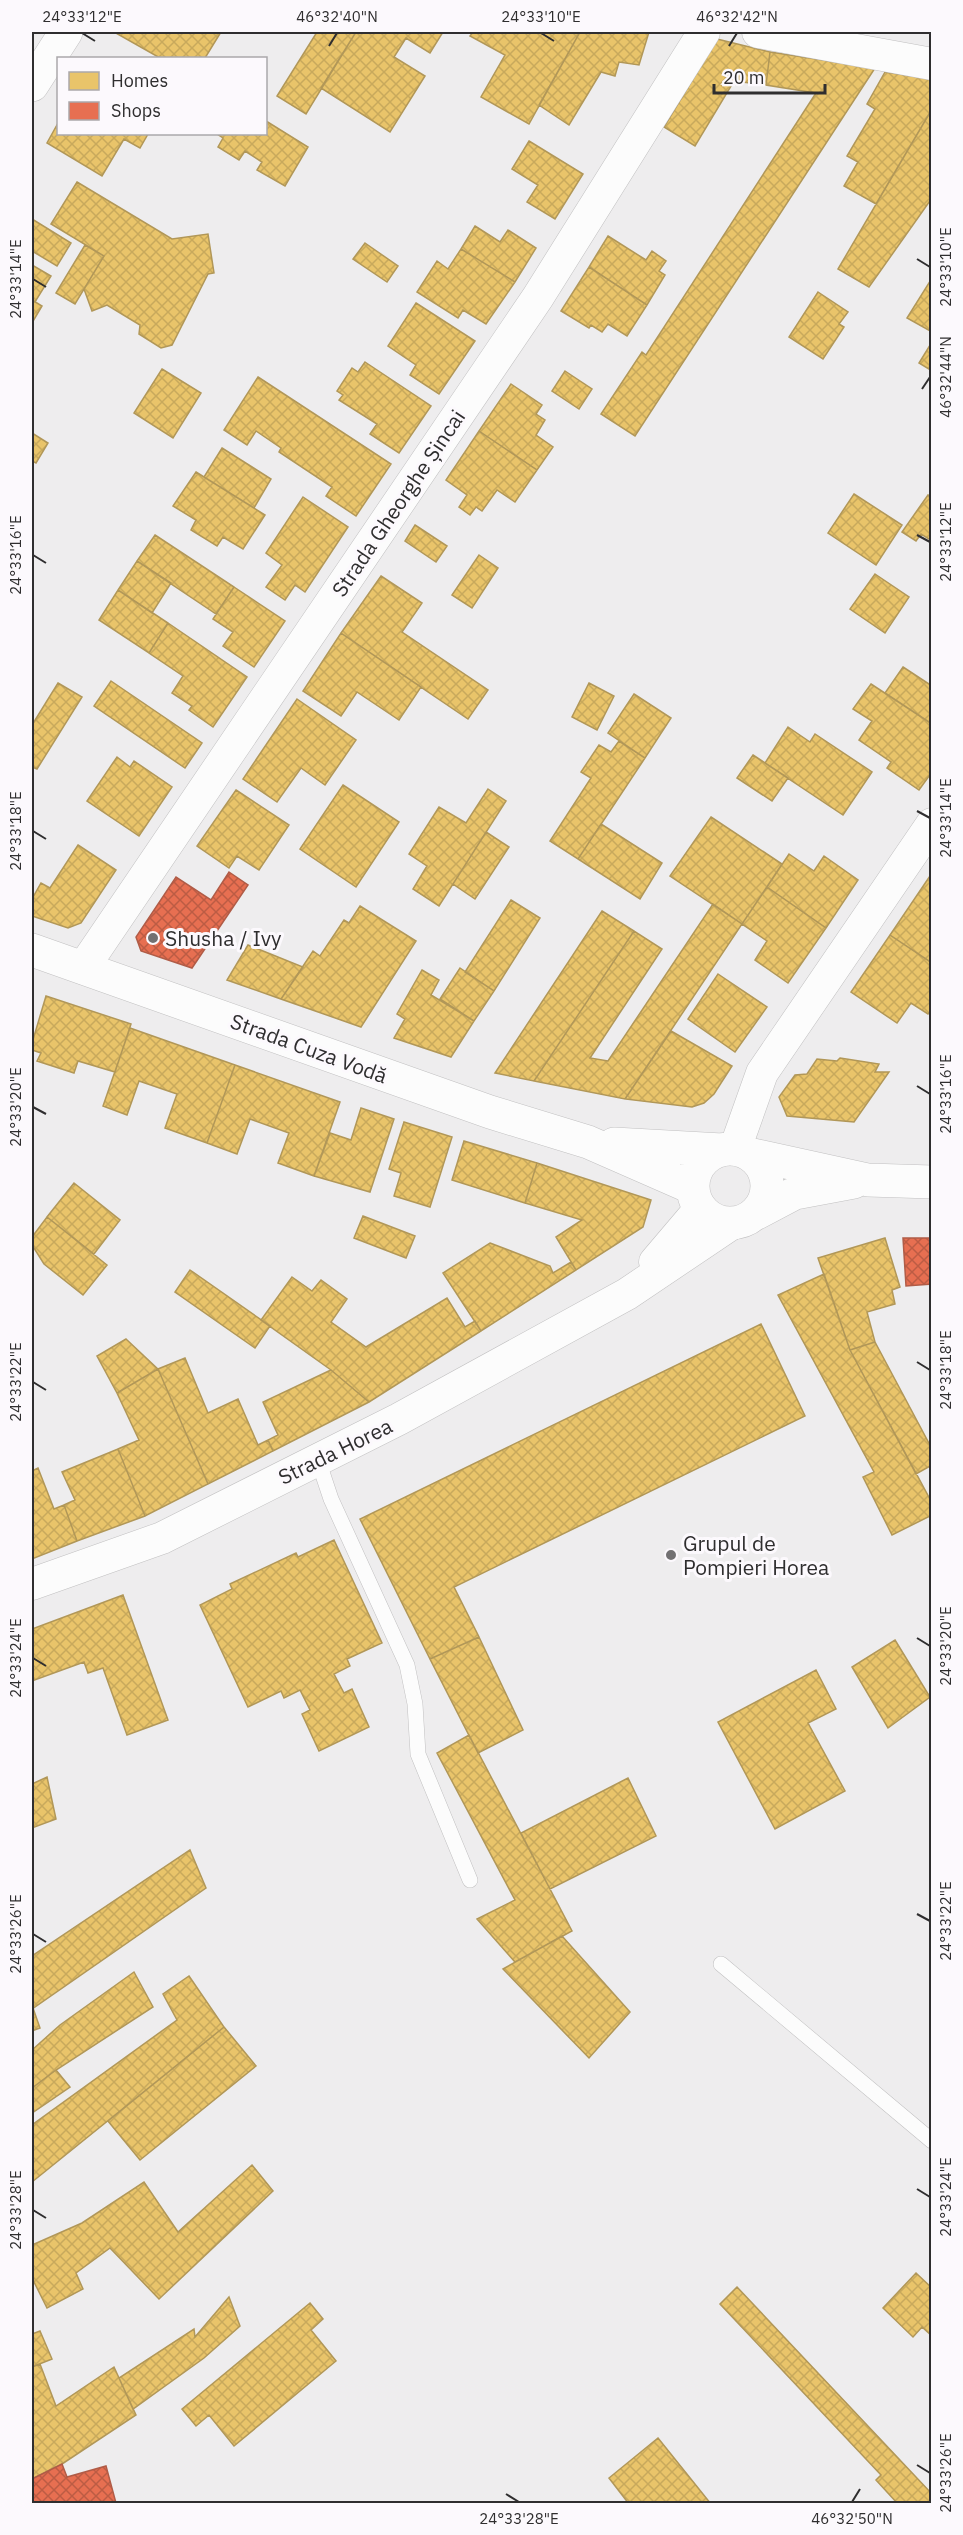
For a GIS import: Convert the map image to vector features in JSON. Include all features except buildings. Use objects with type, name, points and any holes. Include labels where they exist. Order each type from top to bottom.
[{"type":"main road","points":[[32,85],[66,32]]},
{"type":"main road","name":"Strada Cuza Vodă","points":[[32,950],[490,1112],[588,1142],[697,1198]]},
{"type":"main road","name":"Strada Cuza Vodă","points":[[588,1142],[735,1151],[868,1180],[932,1182]]},
{"type":"main road","points":[[735,1151],[759,1163],[766,1176],[767,1190],[763,1204],[742,1219],[709,1217],[697,1198],[694,1175],[700,1164],[710,1155],[735,1151]]},
{"type":"main road","name":"Strada Cuza Vodă","points":[[742,1219],[795,1193],[868,1180]]},
{"type":"street","name":"Strada Gheorghe Șincai","points":[[83,968],[538,297],[704,32]]},
{"type":"street","points":[[758,32],[932,64]]},
{"type":"street","points":[[735,1151],[762,1073],[932,824]]},
{"type":"street","name":"Strada Horea","points":[[627,1294],[697,1198]]},
{"type":"street","name":"Strada Horea","points":[[32,1584],[162,1538],[399,1419],[627,1294],[742,1219]]},
{"type":"lane","points":[[318,1460],[331,1499],[407,1665],[415,1704],[418,1754],[470,1880]]},
{"type":"lane","points":[[721,1964],[932,2141]]},
{"type":"place","name":"Shusha / Ivy","points":[[153,938]]},
{"type":"place","name":"Grupul de Pompieri Horea","points":[[671,1555]]}]
